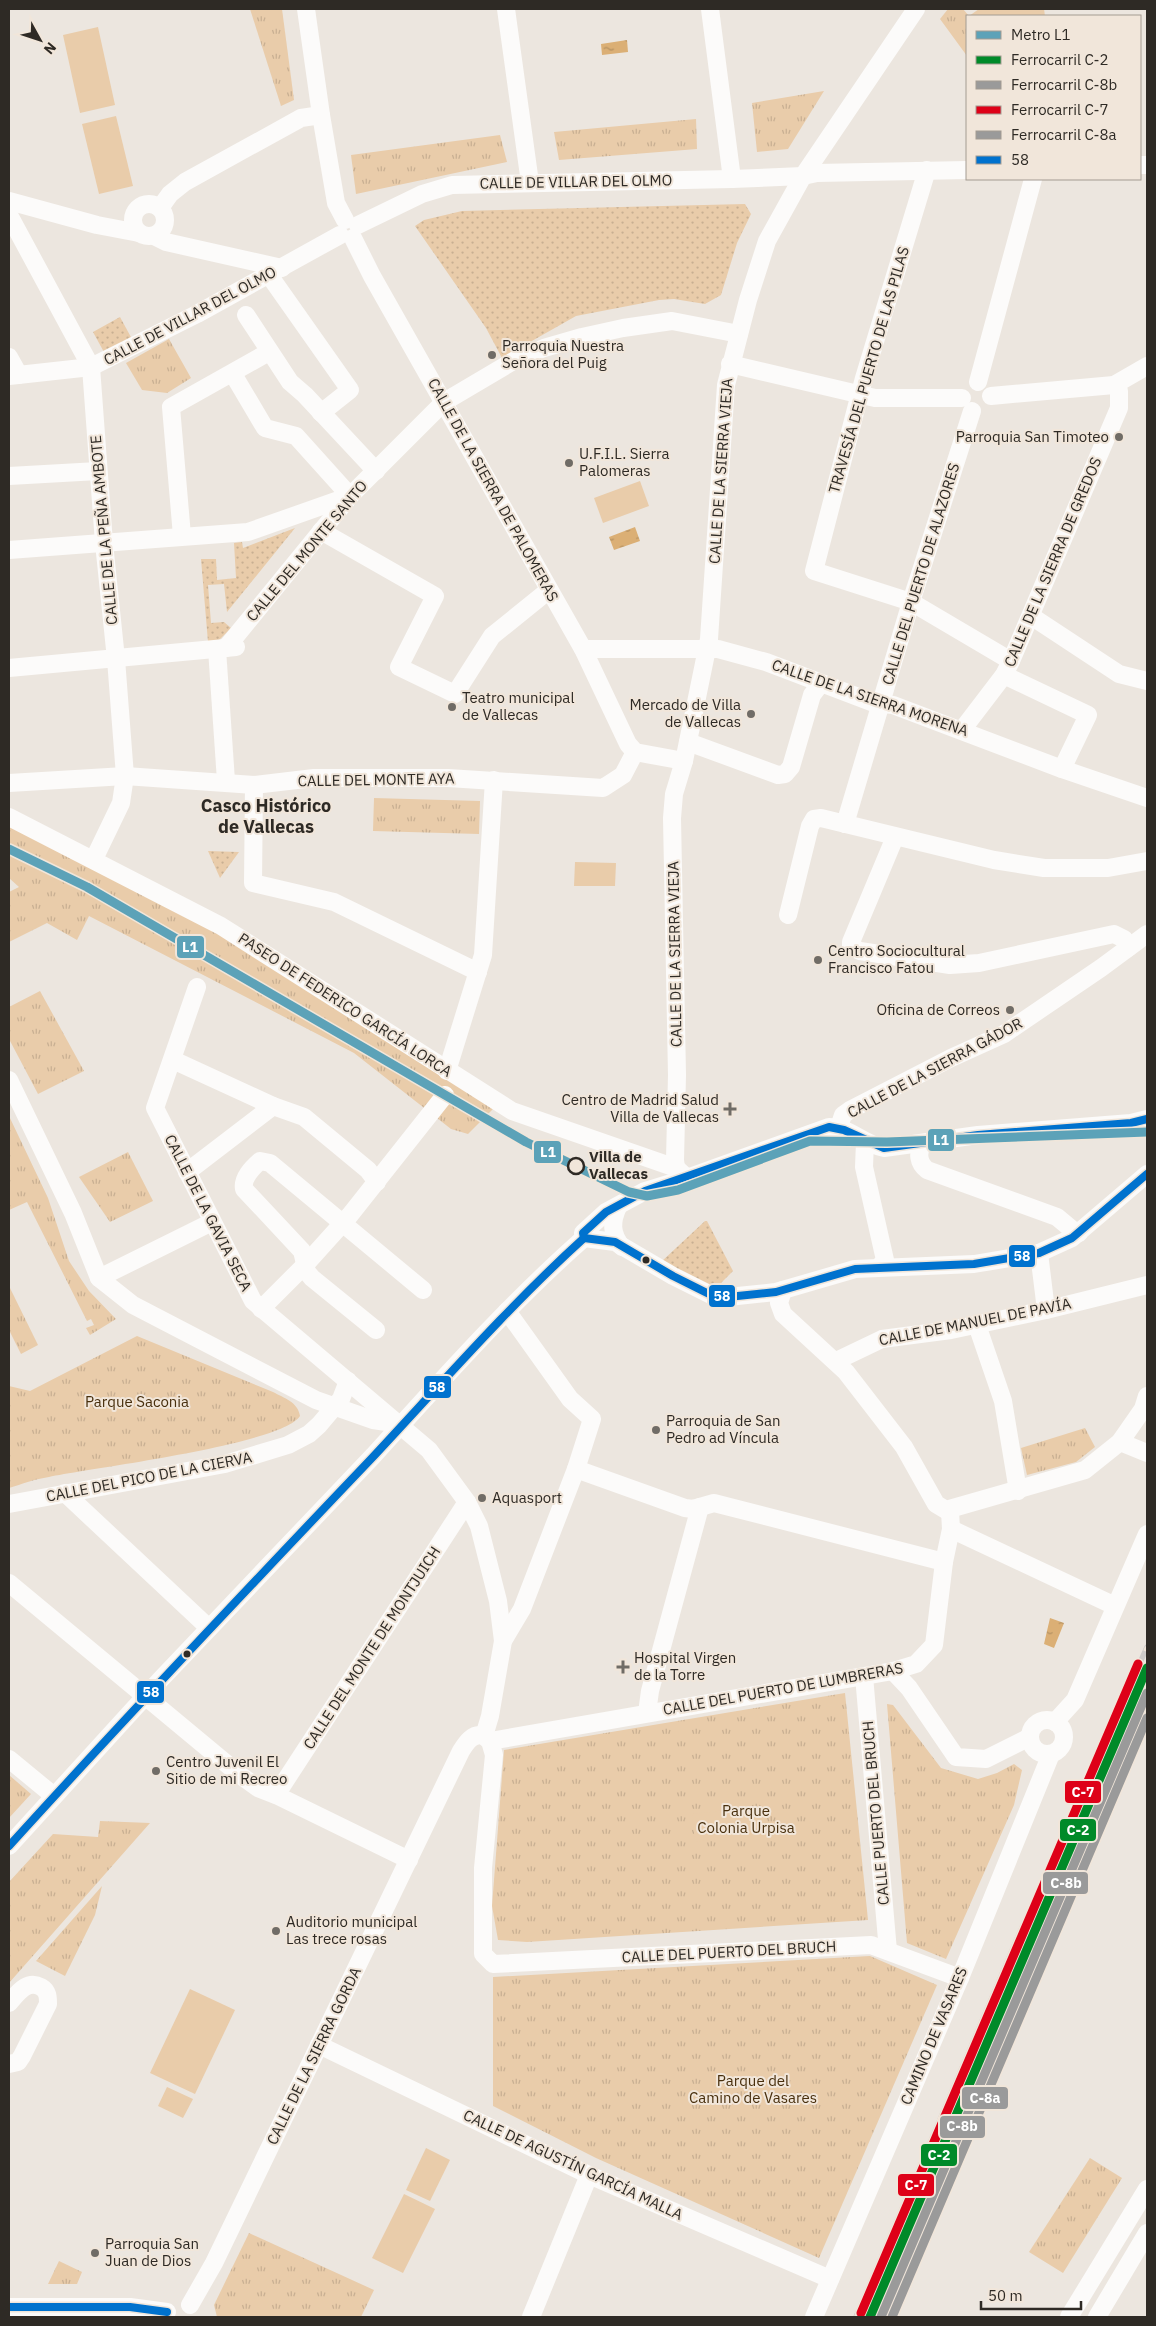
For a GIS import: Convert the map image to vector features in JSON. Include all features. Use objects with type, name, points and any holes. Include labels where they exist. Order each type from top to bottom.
[{"type":"street","name":"CALLE DE LA SIERRA DE PALOMERAS","points":[[306,9],[320,116],[336,203],[372,276],[583,649],[631,748]]},
{"type":"street","points":[[506,9],[530,183]]},
{"type":"street","points":[[710,9],[732,179]]},
{"type":"street","name":"CALLE DE LA SIERRA VIEJA","points":[[682,1173],[675,1160],[677,1075],[672,818],[674,794],[684,761],[707,647],[726,385],[730,364],[767,241],[803,176],[916,9]]},
{"type":"street","points":[[160,208],[170,194],[185,182],[301,118],[320,116]]},
{"type":"street","name":"TRAVESÍA DEL PUERTO DE LAS PILAS","points":[[911,602],[814,571],[859,394],[927,170]]},
{"type":"street","name":"CALLE DE VILLAR DEL OLMO","points":[[91,367],[197,314],[349,230],[422,194],[452,185],[732,179],[803,176],[817,173],[966,170]]},
{"type":"street","points":[[978,382],[1033,180]]},
{"type":"street","points":[[9,201],[97,224],[153,231]]},
{"type":"street","points":[[153,231],[166,216],[160,208],[150,203],[144,204],[133,216],[134,226],[275,271],[350,390],[321,413]]},
{"type":"street","name":"CALLE DE LA PEÑA AMBOTE","points":[[9,215],[91,367],[98,471],[125,776],[121,803],[94,859]]},
{"type":"street","points":[[97,224],[133,216]]},
{"type":"street","points":[[246,315],[290,382],[376,471]]},
{"type":"street","name":"CALLE DEL MONTE SANTO","points":[[226,648],[350,496],[444,402],[515,360],[544,348],[598,334],[672,321],[739,334]]},
{"type":"street","points":[[182,536],[171,407],[233,374],[269,352]]},
{"type":"street","points":[[9,357],[14,376],[91,367]]},
{"type":"street","points":[[730,364],[875,398],[967,404],[985,408],[991,396],[989,388],[978,382],[972,382],[964,388],[967,404]]},
{"type":"street","points":[[991,396],[1114,385],[1147,366]]},
{"type":"street","points":[[9,550],[248,532],[350,496],[296,436],[265,428],[233,374]]},
{"type":"street","name":"CALLE DE LA SIERRA DE GREDOS","points":[[962,730],[1008,668],[1031,616],[1119,408],[1120,399],[1114,385]]},
{"type":"street","name":"CALLE DEL PUERTO DE ALAZORES","points":[[845,824],[967,404]]},
{"type":"street","points":[[9,476],[98,471]]},
{"type":"street","points":[[321,531],[435,596],[399,667],[455,694],[492,636],[549,590]]},
{"type":"street","points":[[911,602],[1008,668],[1088,715],[1062,769]]},
{"type":"street","points":[[1031,616],[1120,674],[1147,681]]},
{"type":"street","name":"CALLE DE LA SIERRA MORENA","points":[[583,649],[707,647],[766,662],[881,704],[893,705],[1062,769],[1147,798]]},
{"type":"street","points":[[9,668],[226,648],[226,782]]},
{"type":"street","points":[[688,742],[778,775],[785,774],[790,768],[812,695],[821,683]]},
{"type":"street","points":[[631,748],[684,761]]},
{"type":"street","name":"CALLE DEL MONTE AYA","points":[[9,783],[125,776],[254,785],[314,778],[494,780],[603,788],[623,775],[631,748]]},
{"type":"street","points":[[448,1071],[483,955],[494,780]]},
{"type":"street","points":[[254,785],[253,883],[334,902],[478,972]]},
{"type":"street","name":"PASEO DE FEDERICO GARCÍA LORCA","points":[[9,817],[94,859],[221,926],[504,1107],[529,1119],[682,1173]]},
{"type":"street","points":[[788,914],[810,826],[814,819],[821,818],[994,860],[1044,868],[1108,868],[1147,861]]},
{"type":"street","points":[[895,837],[851,942],[851,947],[860,951],[950,966],[979,963],[1114,934],[1124,939],[1128,948]]},
{"type":"street","name":"CALLE DE LA SIERRA GÁDOR","points":[[584,1238],[583,1233],[606,1212],[682,1173],[829,1127],[839,1127],[843,1115],[850,1110],[1004,1034],[1147,934]]},
{"type":"street","points":[[197,987],[173,1060],[273,1106],[304,1117],[368,1170],[377,1182]]},
{"type":"street","name":"CALLE DE LA GAVIA SECA","points":[[173,1060],[155,1108],[247,1292],[261,1309],[400,1424],[435,1456],[467,1502],[479,1526],[498,1601],[503,1641]]},
{"type":"street","points":[[9,1080],[73,1213],[99,1278],[123,1298],[176,1329],[334,1407],[373,1420],[400,1424]]},
{"type":"street","points":[[261,1309],[343,1223],[445,1095]]},
{"type":"street","points":[[188,1172],[273,1106]]},
{"type":"street","points":[[839,1127],[846,1129],[865,1142],[884,1148],[978,1135],[1132,1123],[1147,1119]]},
{"type":"street","points":[[865,1142],[864,1167],[884,1260],[879,1267]]},
{"type":"street","points":[[923,1143],[919,1159],[927,1170],[1057,1217],[1075,1232],[1080,1233]]},
{"type":"street","points":[[376,1330],[312,1278],[305,1265],[302,1250],[244,1189],[245,1178],[256,1164],[265,1161],[270,1163],[423,1290]]},
{"type":"street","points":[[9,1846],[209,1628],[373,1456],[400,1424],[507,1311],[584,1238],[607,1240],[701,1291],[711,1295],[728,1297],[783,1290],[846,1271],[879,1267],[974,1264],[1039,1253],[1063,1244],[1080,1233],[1147,1174]]},
{"type":"street","points":[[618,1207],[614,1217],[613,1228],[617,1241],[622,1247]]},
{"type":"street","points":[[99,1278],[212,1222]]},
{"type":"street","points":[[1039,1253],[1046,1310]]},
{"type":"street","name":"CALLE DE MANUEL DE PAVÍA","points":[[836,1361],[882,1339],[977,1325],[1147,1286]]},
{"type":"street","points":[[783,1290],[779,1303],[784,1314],[836,1361],[904,1447],[932,1498],[946,1510],[1018,1491],[1085,1470],[1120,1442],[1143,1409],[1147,1396]]},
{"type":"street","points":[[487,1738],[503,1641],[522,1608],[576,1469],[592,1419],[570,1399],[507,1311]]},
{"type":"street","points":[[977,1325],[1003,1401],[1018,1491]]},
{"type":"street","name":"CALLE DEL PICO DE LA CIERVA","points":[[9,1504],[225,1464],[288,1445],[309,1434],[334,1407],[346,1389],[348,1381]]},
{"type":"street","points":[[1120,1442],[1147,1454]]},
{"type":"street","points":[[576,1469],[685,1508],[700,1507],[714,1503],[944,1562]]},
{"type":"street","points":[[65,1493],[209,1628]]},
{"type":"street","name":"CALLE DEL MONTE DE MONTJUICH","points":[[276,1795],[467,1502]]},
{"type":"street","points":[[647,1713],[650,1691],[700,1507]]},
{"type":"street","name":"CALLE DEL PUERTO DE LUMBRERAS","points":[[487,1738],[893,1671],[916,1664],[934,1645],[944,1562],[951,1529],[946,1510]]},
{"type":"street","points":[[951,1529],[1115,1606]]},
{"type":"street","points":[[1055,1722],[1075,1700],[1147,1534]]},
{"type":"street","points":[[9,1583],[145,1697],[258,1788],[409,1860]]},
{"type":"street","points":[[893,1671],[909,1688],[956,1757],[986,1759],[1030,1737]]},
{"type":"street","name":"CALLE PUERTO DEL BRUCH","points":[[864,1676],[888,1950]]},
{"type":"street","points":[[1044,1720],[1055,1722],[1060,1725],[1064,1736],[1061,1747],[1052,1754],[1036,1751],[1030,1737],[1034,1726],[1044,1720]]},
{"type":"street","name":"CALLE DE LA SIERRA GORDA","points":[[193,2311],[214,2263],[461,1752],[473,1737],[487,1738]]},
{"type":"street","name":"CALLE DEL PUERTO DEL BRUCH","points":[[487,1738],[494,1755],[483,1868],[483,1954],[493,1964],[779,1948],[871,1945],[960,1978]]},
{"type":"street","name":"CAMINO DE VASARES","points":[[814,2317],[960,1978],[1052,1754]]},
{"type":"street","points":[[9,1759],[54,1796]]},
{"type":"street","points":[[9,2004],[27,1985],[36,1984],[44,1989],[48,1996],[48,2004],[22,2056],[18,2062],[9,2064]]},
{"type":"street","name":"CALLE DE AGUSTÍN GARCÍA MALLA","points":[[319,2045],[589,2175],[830,2278]]},
{"type":"street","points":[[531,2317],[589,2175]]},
{"type":"street","points":[[1069,2317],[1147,2189]]},
{"type":"street","points":[[1098,2317],[1147,2233]]},
{"type":"street","points":[[9,2308],[103,2312],[130,2307],[166,2315],[177,2303],[193,2311]]},
{"type":"green space","points":[[250,9],[282,9],[294,100],[281,106]]},
{"type":"green space","points":[[948,9],[963,9],[968,15],[966,15],[966,55],[940,19]]},
{"type":"green space","points":[[979,9],[1044,9],[1045,15],[970,15]]},
{"type":"green space","points":[[98,27],[115,105],[80,113],[63,35]]},
{"type":"green space","points":[[824,91],[788,149],[757,152],[752,103]]},
{"type":"green space","points":[[116,116],[133,186],[99,194],[82,124]]},
{"type":"green space","points":[[696,119],[697,149],[559,160],[554,132]]},
{"type":"green space","points":[[500,135],[507,162],[356,194],[351,155]]},
{"type":"green space","points":[[745,204],[751,214],[737,243],[721,295],[705,304],[674,299],[659,300],[576,316],[502,358],[486,328],[415,226],[424,220],[462,211]]},
{"type":"green space","points":[[120,317],[132,339],[105,354],[93,332]]},
{"type":"green space","points":[[169,339],[191,378],[167,393],[142,390],[126,363]]},
{"type":"green space","points":[[640,481],[649,506],[603,523],[594,498]]},
{"type":"green space","points":[[295,528],[227,612],[224,584],[208,585],[211,623],[224,622],[231,628],[218,641],[208,642],[201,559],[216,559],[217,580],[236,578],[234,543],[242,542],[243,548]]},
{"type":"green space","points":[[374,798],[480,801],[479,834],[373,831]]},
{"type":"green space","points":[[9,821],[221,926],[494,1108],[468,1134],[451,1129],[354,1053],[89,916],[77,940],[47,923],[9,942],[9,892],[19,887],[9,878]]},
{"type":"green space","points":[[208,851],[239,852],[220,878]]},
{"type":"green space","points":[[575,862],[616,863],[615,886],[574,886]]},
{"type":"green space","points":[[40,991],[84,1071],[38,1094],[9,1039],[9,1007]]},
{"type":"green space","points":[[9,1116],[48,1198],[69,1261],[89,1291],[116,1319],[90,1335],[86,1328],[94,1325],[91,1319],[87,1321],[27,1202],[9,1210]]},
{"type":"green space","points":[[128,1152],[153,1201],[110,1222],[79,1177]]},
{"type":"green space","points":[[707,1221],[733,1271],[712,1292],[661,1262]]},
{"type":"green space","points":[[9,1286],[38,1345],[21,1354],[9,1330]]},
{"type":"green space","name":"Parque Saconia","points":[[137,1336],[273,1392],[293,1404],[299,1411],[300,1416],[285,1427],[223,1446],[44,1478],[9,1488],[9,1386],[30,1391]]},
{"type":"green space","points":[[1085,1428],[1095,1447],[1076,1462],[1027,1475],[1021,1448]]},
{"type":"green space","name":"Parque Colonia Urpisa","points":[[845,1693],[868,1920],[527,1942],[498,1940],[492,1906],[504,1750]]},
{"type":"green space","points":[[887,1704],[893,1705],[941,1768],[978,1779],[997,1773],[1014,1764],[1022,1770],[1014,1805],[946,1959],[907,1943]]},
{"type":"green space","points":[[9,1775],[31,1794],[9,1818]]},
{"type":"green space","points":[[753,1807],[756,1834],[695,1842],[692,1814]]},
{"type":"green space","points":[[100,1821],[150,1823],[9,1983],[9,1882],[53,1834],[98,1837]]},
{"type":"green space","points":[[102,1886],[95,1915],[65,1976],[36,1961]]},
{"type":"green space","name":"Parque del Camino de Vasares","points":[[870,1956],[937,1985],[819,2258],[596,2158],[493,2106],[493,1977]]},
{"type":"green space","points":[[190,1989],[235,2010],[195,2094],[150,2073]]},
{"type":"green space","points":[[167,2087],[193,2099],[183,2118],[158,2106]]},
{"type":"green space","points":[[426,2148],[450,2160],[430,2201],[406,2190]]},
{"type":"green space","points":[[1090,2158],[1122,2178],[1063,2273],[1029,2252]]},
{"type":"green space","points":[[404,2194],[435,2209],[403,2273],[372,2258]]},
{"type":"green space","points":[[249,2233],[374,2290],[361,2317],[217,2317],[214,2305]]},
{"type":"green space","points":[[59,2261],[82,2272],[77,2284],[48,2284]]},
{"type":"water","points":[[627,40],[628,52],[602,55],[601,44]]},
{"type":"water","points":[[635,527],[640,541],[614,550],[609,537]]},
{"type":"water","points":[[1050,1618],[1064,1623],[1054,1648],[1044,1644]]},
{"type":"railway","points":[[856,2317],[1017,1939],[1147,1647]]},
{"type":"railway","points":[[892,2317],[1147,1721]]},
{"type":"metro line","name":"L1","points":[[9,849],[87,887],[526,1142],[629,1192],[647,1196],[678,1190],[810,1141],[887,1142],[1147,1132]]},
{"type":"rail line","name":"C-7","points":[[861,2313],[1138,1664]]},
{"type":"rail line","name":"C-2","points":[[870,2317],[1147,1668]]},
{"type":"rail line","name":"C-8b","points":[[881,2317],[1147,1693]]},
{"type":"rail line","name":"C-8a","points":[[892,2317],[1147,1718]]},
{"type":"transit line","name":"58","points":[[584,1238],[583,1233],[606,1212],[645,1191],[829,1127],[844,1130],[884,1148],[978,1135],[1131,1123],[1147,1119]]},
{"type":"transit line","name":"58","points":[[584,1238],[615,1242],[673,1276],[711,1295],[728,1297],[776,1292],[855,1269],[974,1264],[1039,1253],[1072,1238],[1147,1174]]},
{"type":"transit line","name":"58","points":[[9,1846],[475,1346],[528,1291],[584,1238]]},
{"type":"transit line","name":"58","points":[[9,2307],[130,2307],[167,2312]]},
{"type":"place","name":"Parroquia Nuestra Señora del Puig","points":[[492,355]]},
{"type":"place","name":"Parroquia San Timoteo","points":[[1119,437]]},
{"type":"place","name":"U.F.I.L. Sierra Palomeras","points":[[569,463]]},
{"type":"place","name":"Teatro municipal de Vallecas","points":[[452,707]]},
{"type":"place","name":"Mercado de Villa de Vallecas","points":[[751,714]]},
{"type":"place","name":"Centro Sociocultural Francisco Fatou","points":[[818,960]]},
{"type":"place","name":"Oficina de Correos","points":[[1010,1010]]},
{"type":"place","name":"Centro de Madrid Salud Villa de Vallecas","points":[[730,1109]]},
{"type":"place","name":"Villa de Vallecas","points":[[576,1166]]},
{"type":"place","name":"Parroquia de San Pedro ad Víncula","points":[[656,1430]]},
{"type":"place","name":"Aquasport","points":[[482,1498]]},
{"type":"place","name":"Hospital Virgen de la Torre","points":[[623,1667]]},
{"type":"place","name":"Centro Juvenil El Sitio de mi Recreo","points":[[156,1771]]},
{"type":"place","name":"Auditorio municipal Las trece rosas","points":[[276,1931]]},
{"type":"place","name":"Parroquia San Juan de Dios","points":[[95,2253]]},
{"type":"district","name":"Casco Histórico de Vallecas","points":[[266,816]]}]
